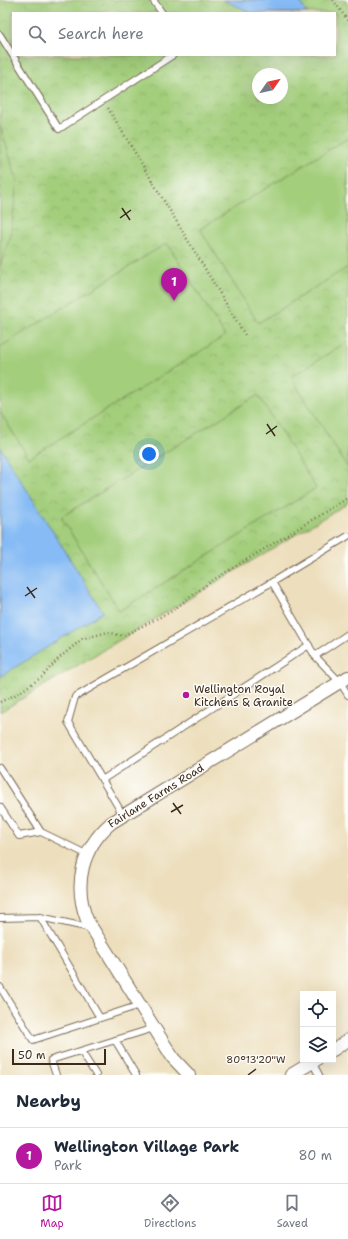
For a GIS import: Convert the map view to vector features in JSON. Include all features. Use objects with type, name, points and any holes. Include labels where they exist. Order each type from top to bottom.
[{"type":"street","name":"Fairlane Farms Road","points":[[186,1074],[173,1058],[154,1028],[92,928],[84,911],[80,892],[81,873],[86,854],[102,830],[123,815],[344,680]]},
{"type":"street","points":[[336,1048],[348,1040]]},
{"type":"street","points":[[291,1075],[311,1063]]},
{"type":"lane","points":[[153,0],[161,12]]},
{"type":"lane","points":[[0,35],[12,54]]},
{"type":"lane","points":[[13,56],[59,128],[171,56]]},
{"type":"lane","points":[[123,815],[68,722],[75,698],[348,536]]},
{"type":"lane","points":[[272,582],[315,656],[344,680],[348,695]]},
{"type":"lane","points":[[315,656],[348,634]]},
{"type":"lane","points":[[102,780],[309,645]]},
{"type":"lane","points":[[0,768],[41,832],[86,854]]},
{"type":"lane","points":[[0,807],[19,836],[41,832]]},
{"type":"lane","points":[[0,918],[40,917],[92,928]]},
{"type":"lane","points":[[40,917],[100,1018]]},
{"type":"lane","points":[[0,987],[33,1040],[140,1005]]},
{"type":"lane","points":[[56,1075],[51,1060],[154,1028]]},
{"type":"lane","points":[[115,1040],[136,1075]]},
{"type":"lane","points":[[81,1051],[96,1075]]},
{"type":"lane","points":[[315,1063],[319,1075]]},
{"type":"path","points":[[333,0],[348,21]]},
{"type":"path","points":[[103,100],[245,335]]},
{"type":"path","points":[[0,702],[17,694],[42,677],[58,659],[82,639],[108,632],[123,636],[158,618],[172,610],[210,582],[348,498]]},
{"type":"green space","points":[[0,0],[345,0],[348,5],[348,503],[0,712]]},
{"type":"green space","points":[[0,125],[17,181],[11,235],[0,266]]},
{"type":"green space","points":[[348,138],[348,267],[258,323],[200,229]]},
{"type":"green space","points":[[167,243],[225,336],[29,458],[0,412],[0,347]]},
{"type":"green space","points":[[348,341],[348,468],[291,377]]},
{"type":"green space","points":[[258,395],[316,488],[119,611],[61,517]]},
{"type":"water","points":[[223,0],[299,0],[306,12],[250,12]]},
{"type":"water","points":[[0,447],[103,612],[0,677]]},
{"type":"place","name":"Wellington Village Park","points":[[174,301]]},
{"type":"place","name":"Wellington Royal Kitchens & Granite","points":[[186,695]]}]
